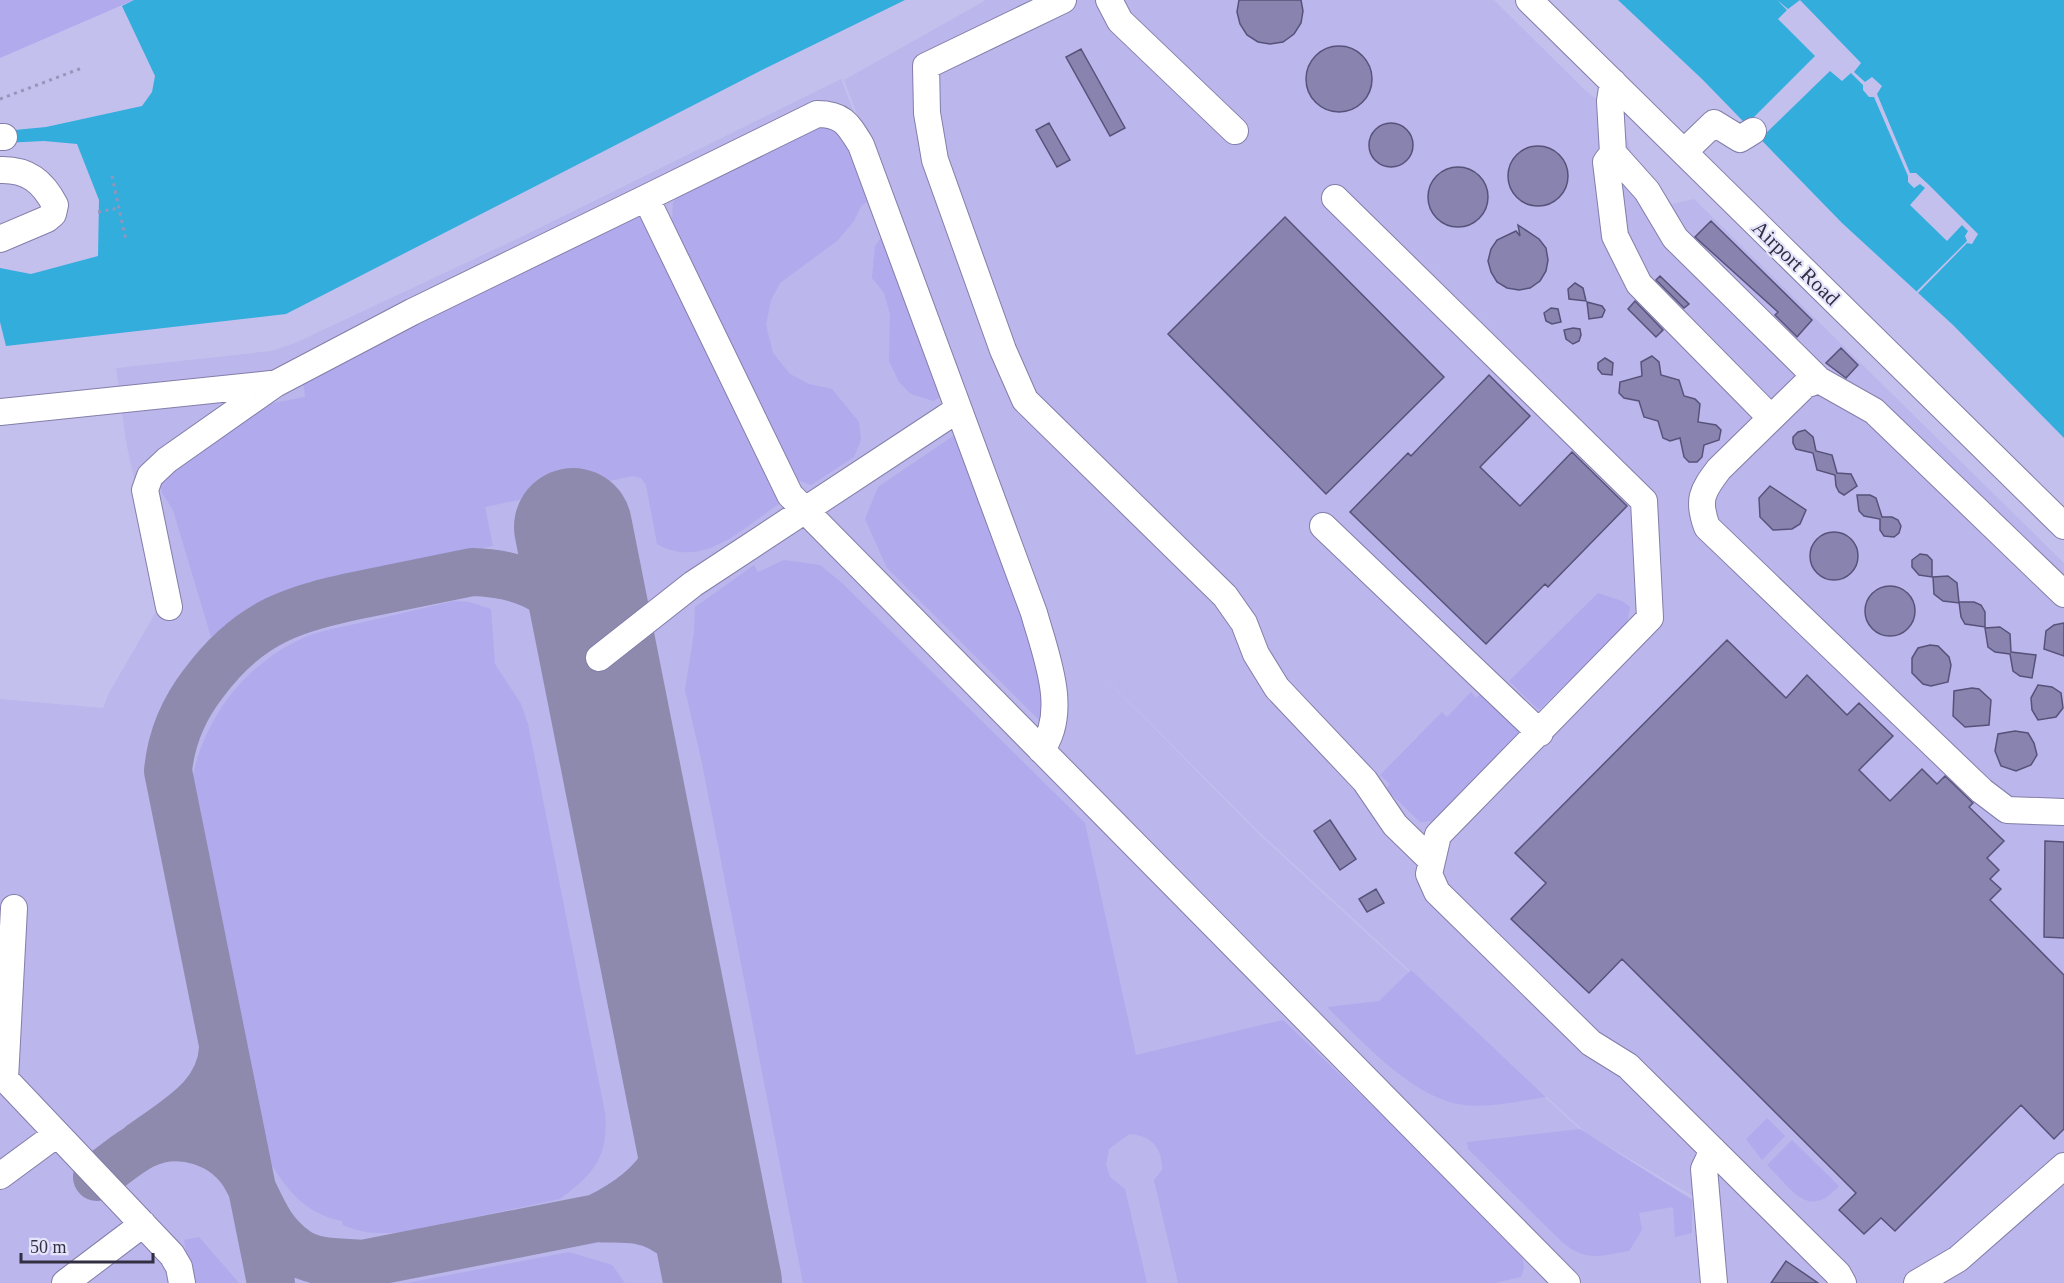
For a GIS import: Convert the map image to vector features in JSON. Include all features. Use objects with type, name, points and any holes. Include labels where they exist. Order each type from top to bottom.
[{"type":"street","points":[[1063,0],[926,66],[927,113],[935,160],[1002,350],[1025,400],[1225,596],[1244,623],[1256,654],[1277,688],[1365,781],[1395,825],[1431,860]]},
{"type":"street","points":[[1109,0],[1120,21],[1235,131]]},
{"type":"street","name":"Airport Road","points":[[1529,0],[2064,526]]},
{"type":"street","points":[[1613,82],[1610,101],[1613,153],[1647,191],[1676,238],[1819,380],[1874,411],[2064,594]]},
{"type":"street","points":[[169,607],[146,490],[150,476],[184,447],[275,384],[412,312],[818,114],[834,114],[850,126],[861,145],[957,410],[1034,613],[1050,673],[1054,703],[1052,732],[1041,750]]},
{"type":"street","points":[[1684,152],[1714,123],[1740,139],[1753,131]]},
{"type":"street","points":[[1613,153],[1606,162],[1615,236],[1639,284],[1771,418]]},
{"type":"street","points":[[0,170],[13,169],[30,174],[46,189],[55,206],[53,214],[47,219],[0,239]]},
{"type":"street","points":[[646,198],[790,495],[1567,1283]]},
{"type":"street","points":[[1335,198],[1644,501],[1650,618],[1438,835],[1429,874],[1437,892],[1591,1043],[1628,1066],[1838,1274],[1843,1283]]},
{"type":"street","points":[[1819,380],[1804,385],[1719,469],[1707,484],[1700,508],[1707,527],[1982,791],[2007,810],[2064,812]]},
{"type":"street","points":[[0,412],[275,384]]},
{"type":"street","points":[[598,658],[693,584],[957,410]]},
{"type":"street","points":[[1323,526],[1540,733]]},
{"type":"street","points":[[14,908],[5,1078],[177,1260],[182,1283]]},
{"type":"street","points":[[0,1176],[57,1134]]},
{"type":"street","points":[[1713,1150],[1704,1169],[1714,1283]]},
{"type":"street","points":[[1917,1283],[1958,1259],[2064,1166]]},
{"type":"street","points":[[65,1283],[143,1224]]},
{"type":"path","points":[[0,99],[82,68]]},
{"type":"path","points":[[112,176],[126,241]]},
{"type":"path","points":[[98,212],[119,208]]},
{"type":"shaded area","points":[[0,0],[134,0],[0,58]]},
{"type":"shaded area","points":[[986,0],[1494,0],[1586,91],[1622,120],[1634,162],[1672,204],[1694,199],[2064,563],[2064,1283],[0,1283],[0,699],[103,708],[109,693],[161,603],[126,442],[116,368],[271,351],[295,343],[521,237],[841,79],[988,457],[844,80]],"holes":[[[1353,189],[1607,439],[1442,277]],[[1054,627],[1261,834],[1586,1133],[1694,1197],[1692,1259],[1693,1199],[1585,1134],[1261,836]]]},
{"type":"shaded area","points":[[824,119],[836,122],[873,198],[861,206],[854,221],[837,241],[780,283],[771,300],[766,325],[773,353],[790,374],[809,384],[832,389],[859,422],[861,440],[854,457],[811,485],[795,479],[672,225],[673,202],[685,190]]},
{"type":"shaded area","points":[[632,213],[648,220],[763,454],[780,503],[722,543],[690,552],[674,551],[657,544],[646,485],[641,478],[633,476],[485,507],[493,546],[310,582],[248,608],[211,637],[173,510],[162,493],[160,481],[253,407],[305,397],[303,380]]},
{"type":"shaded area","points":[[887,230],[945,395],[933,401],[911,394],[899,382],[889,361],[890,314],[884,293],[872,278],[875,246]]},
{"type":"shaded area","points":[[959,432],[1017,580],[1048,716],[1039,720],[887,568],[865,519],[878,487]]},
{"type":"shaded area","points":[[784,560],[820,565],[842,583],[1085,823],[1136,1055],[1283,1020],[1439,1170],[1522,1255],[1524,1268],[1521,1277],[1495,1283],[1178,1283],[1154,1180],[1162,1170],[1160,1155],[1158,1149],[1149,1140],[1129,1134],[1109,1149],[1106,1164],[1110,1177],[1125,1189],[1147,1283],[803,1283],[702,763],[685,690],[694,633],[695,607],[754,565],[758,572]]},
{"type":"shaded area","points":[[1598,593],[1622,601],[1630,607],[1627,624],[1539,710],[1509,681]]},
{"type":"shaded area","points":[[454,601],[469,602],[491,609],[495,664],[521,704],[528,724],[605,1113],[606,1128],[597,1163],[582,1181],[560,1199],[403,1232],[365,1232],[343,1225],[342,1221],[330,1218],[309,1207],[291,1192],[270,1162],[193,775],[207,734],[229,697],[259,666],[276,653],[319,632]]},
{"type":"shaded area","points":[[1471,692],[1476,698],[1480,694],[1519,729],[1519,735],[1433,821],[1420,822],[1386,789],[1390,784],[1380,775],[1442,712],[1447,717]]},
{"type":"shaded area","points":[[1411,970],[1546,1097],[1484,1106],[1464,1105],[1445,1100],[1407,1080],[1372,1051],[1327,1007],[1379,1001]]},
{"type":"shaded area","points":[[1767,1118],[1785,1136],[1762,1160],[1746,1139]]},
{"type":"shaded area","points":[[1580,1129],[1692,1200],[1692,1233],[1675,1237],[1673,1207],[1639,1213],[1642,1230],[1629,1251],[1594,1256],[1579,1253],[1562,1242],[1468,1149],[1467,1142]]},
{"type":"shaded area","points":[[1792,1140],[1839,1186],[1828,1196],[1818,1201],[1801,1198],[1767,1165]]},
{"type":"shaded area","points":[[199,1237],[239,1283],[192,1283],[184,1240]]},
{"type":"shaded area","points":[[569,1252],[612,1265],[625,1283],[407,1283]]},
{"type":"water","points":[[134,0],[905,0],[764,69],[286,314],[6,346],[0,322],[0,268],[31,274],[98,256],[99,200],[77,144],[44,141],[4,143],[4,131],[46,127],[142,106],[152,92],[155,76],[122,6]]},
{"type":"water","points":[[1618,0],[2064,0],[2064,438],[1953,325],[1842,223],[1703,80]]},
{"type":"pier","points":[[1777,0],[1788,9],[1800,0],[1861,63],[1854,72],[1865,82],[1872,77],[1882,86],[1877,94],[1910,173],[1916,173],[1978,234],[1972,244],[1967,243],[1918,293],[1916,292],[1967,241],[1965,236],[1968,231],[1962,225],[1947,241],[1910,205],[1925,188],[1920,184],[1914,188],[1908,182],[1908,176],[1874,97],[1869,97],[1863,90],[1863,85],[1851,73],[1842,81],[1830,71],[1760,139],[1746,125],[1815,56],[1778,19],[1787,10]]},
{"type":"building","points":[[1239,0],[1301,0],[1303,11],[1301,23],[1294,34],[1283,42],[1270,44],[1258,42],[1247,35],[1240,24],[1237,12]]},
{"type":"building","points":[[1339,46],[1352,49],[1362,56],[1369,66],[1372,79],[1369,92],[1362,102],[1352,109],[1339,112],[1326,109],[1316,102],[1309,92],[1306,79],[1309,66],[1316,56],[1326,49]]},
{"type":"building","points":[[1081,49],[1125,128],[1110,136],[1066,57]]},
{"type":"building","points":[[1049,123],[1070,160],[1057,167],[1036,130]]},
{"type":"building","points":[[1391,123],[1406,130],[1413,145],[1406,160],[1391,167],[1376,160],[1369,145],[1376,130]]},
{"type":"building","points":[[1538,146],[1559,155],[1568,176],[1559,197],[1538,206],[1517,197],[1508,176],[1517,155]]},
{"type":"building","points":[[1458,167],[1475,172],[1483,180],[1488,197],[1483,214],[1475,222],[1458,227],[1441,222],[1433,214],[1428,197],[1433,180],[1441,172]]},
{"type":"building","points":[[1285,217],[1444,377],[1326,494],[1168,334]]},
{"type":"building","points":[[1711,221],[1812,320],[1797,337],[1775,315],[1778,312],[1695,237]]},
{"type":"building","points":[[1518,225],[1539,239],[1546,248],[1548,260],[1546,271],[1540,281],[1530,288],[1519,290],[1507,288],[1497,282],[1488,261],[1491,249],[1497,240],[1516,231],[1520,236]]},
{"type":"building","points":[[1660,276],[1689,304],[1684,308],[1656,280]]},
{"type":"building","points":[[1575,283],[1583,288],[1586,301],[1569,299],[1568,289]]},
{"type":"building","points":[[1635,301],[1663,330],[1656,337],[1628,309]]},
{"type":"building","points":[[1587,302],[1602,306],[1605,310],[1602,317],[1589,319]]},
{"type":"building","points":[[1551,308],[1558,309],[1561,322],[1552,324],[1546,321],[1544,313]]},
{"type":"building","points":[[1580,329],[1581,335],[1579,341],[1573,344],[1566,339],[1564,330]]},
{"type":"building","points":[[1841,348],[1858,365],[1846,378],[1826,363]]},
{"type":"building","points":[[1652,356],[1659,362],[1661,375],[1679,380],[1684,396],[1695,399],[1700,404],[1698,422],[1716,425],[1721,430],[1719,440],[1704,445],[1702,457],[1697,462],[1689,462],[1684,457],[1680,438],[1670,441],[1663,438],[1658,421],[1644,417],[1639,401],[1624,398],[1619,393],[1620,382],[1642,376],[1641,362]]},
{"type":"building","points":[[1605,358],[1613,363],[1612,375],[1602,374],[1598,369],[1598,363]]},
{"type":"building","points":[[1489,375],[1530,416],[1480,467],[1520,506],[1572,452],[1627,506],[1548,587],[1545,584],[1486,644],[1350,512],[1408,453],[1411,456]]},
{"type":"building","points":[[1805,430],[1813,437],[1816,451],[1832,455],[1837,473],[1851,474],[1857,486],[1844,495],[1839,492],[1835,475],[1817,470],[1813,453],[1796,449],[1793,437]]},
{"type":"building","points":[[1770,486],[1806,510],[1800,524],[1792,529],[1773,530],[1760,517],[1759,498]]},
{"type":"building","points":[[1857,495],[1870,495],[1876,498],[1882,517],[1892,517],[1898,520],[1901,526],[1899,533],[1894,537],[1884,536],[1880,530],[1880,519],[1864,516],[1859,511]]},
{"type":"building","points":[[1829,532],[1839,532],[1854,542],[1858,556],[1857,565],[1848,576],[1839,580],[1829,580],[1814,570],[1810,561],[1810,551],[1820,536]]},
{"type":"building","points":[[1920,554],[1927,555],[1932,560],[1932,577],[1919,575],[1912,567],[1912,560]]},
{"type":"building","points":[[1948,576],[1957,583],[1959,603],[1943,601],[1934,594],[1933,577]]},
{"type":"building","points":[[1890,586],[1899,588],[1910,597],[1915,611],[1913,620],[1904,631],[1890,636],[1881,634],[1870,625],[1865,611],[1867,602],[1876,591]]},
{"type":"building","points":[[1959,602],[1974,602],[1981,605],[1985,612],[1985,627],[1965,624],[1961,617]]},
{"type":"building","points":[[2064,623],[2064,656],[2044,649],[2046,631],[2054,625]]},
{"type":"building","points":[[2000,627],[2010,634],[2011,652],[2036,655],[2032,678],[2020,676],[2013,671],[2010,654],[1995,652],[1988,647],[1985,628]]},
{"type":"building","points":[[1727,640],[1786,698],[1807,675],[1847,715],[1859,703],[1893,736],[1859,770],[1890,801],[1922,769],[1937,784],[1945,776],[1973,803],[1969,807],[2004,841],[1987,858],[1999,870],[1990,879],[2001,889],[1990,900],[2064,975],[2064,1129],[2054,1139],[2021,1105],[1895,1231],[1881,1218],[1864,1234],[1839,1210],[1856,1193],[1622,959],[1589,993],[1511,919],[1546,883],[1515,853]]},
{"type":"building","points":[[1938,646],[1949,657],[1951,665],[1948,682],[1931,686],[1923,684],[1912,673],[1912,658],[1918,648]]},
{"type":"building","points":[[2038,685],[2052,687],[2061,693],[2063,708],[2056,717],[2038,720],[2032,710],[2031,698]]},
{"type":"building","points":[[1979,689],[1991,700],[1989,725],[1965,727],[1953,716],[1954,691]]},
{"type":"building","points":[[2015,731],[2028,733],[2037,755],[2031,765],[2016,771],[2001,766],[1995,751],[1998,734]]},
{"type":"building","points":[[1330,820],[1356,859],[1340,870],[1314,831]]},
{"type":"building","points":[[2045,841],[2064,842],[2064,938],[2044,937]]},
{"type":"building","points":[[1376,889],[1384,903],[1367,912],[1359,899]]},
{"type":"building","points":[[1786,1261],[1818,1283],[1771,1283]]},
{"type":"taxiway","points":[[271,1283],[168,771],[175,736],[184,715],[196,694],[221,662],[238,645],[276,620],[318,605],[472,572],[516,578],[549,594],[576,620],[599,658]]},
{"type":"taxiway","points":[[141,1145],[182,1116],[206,1093],[220,1065],[223,1048]]},
{"type":"taxiway","points":[[679,1070],[678,1120],[666,1160],[655,1176],[640,1191],[597,1218],[638,1220],[662,1228],[683,1243],[702,1262],[716,1283]]},
{"type":"taxiway","points":[[97,1177],[137,1148],[157,1140],[187,1138],[201,1141],[215,1147],[238,1166],[271,1226],[295,1250],[302,1255],[319,1260],[362,1264]]},
{"type":"taxiway","points":[[333,1277],[362,1264],[597,1218]]},
{"type":"runway","points":[[573,527],[723,1283]]}]
